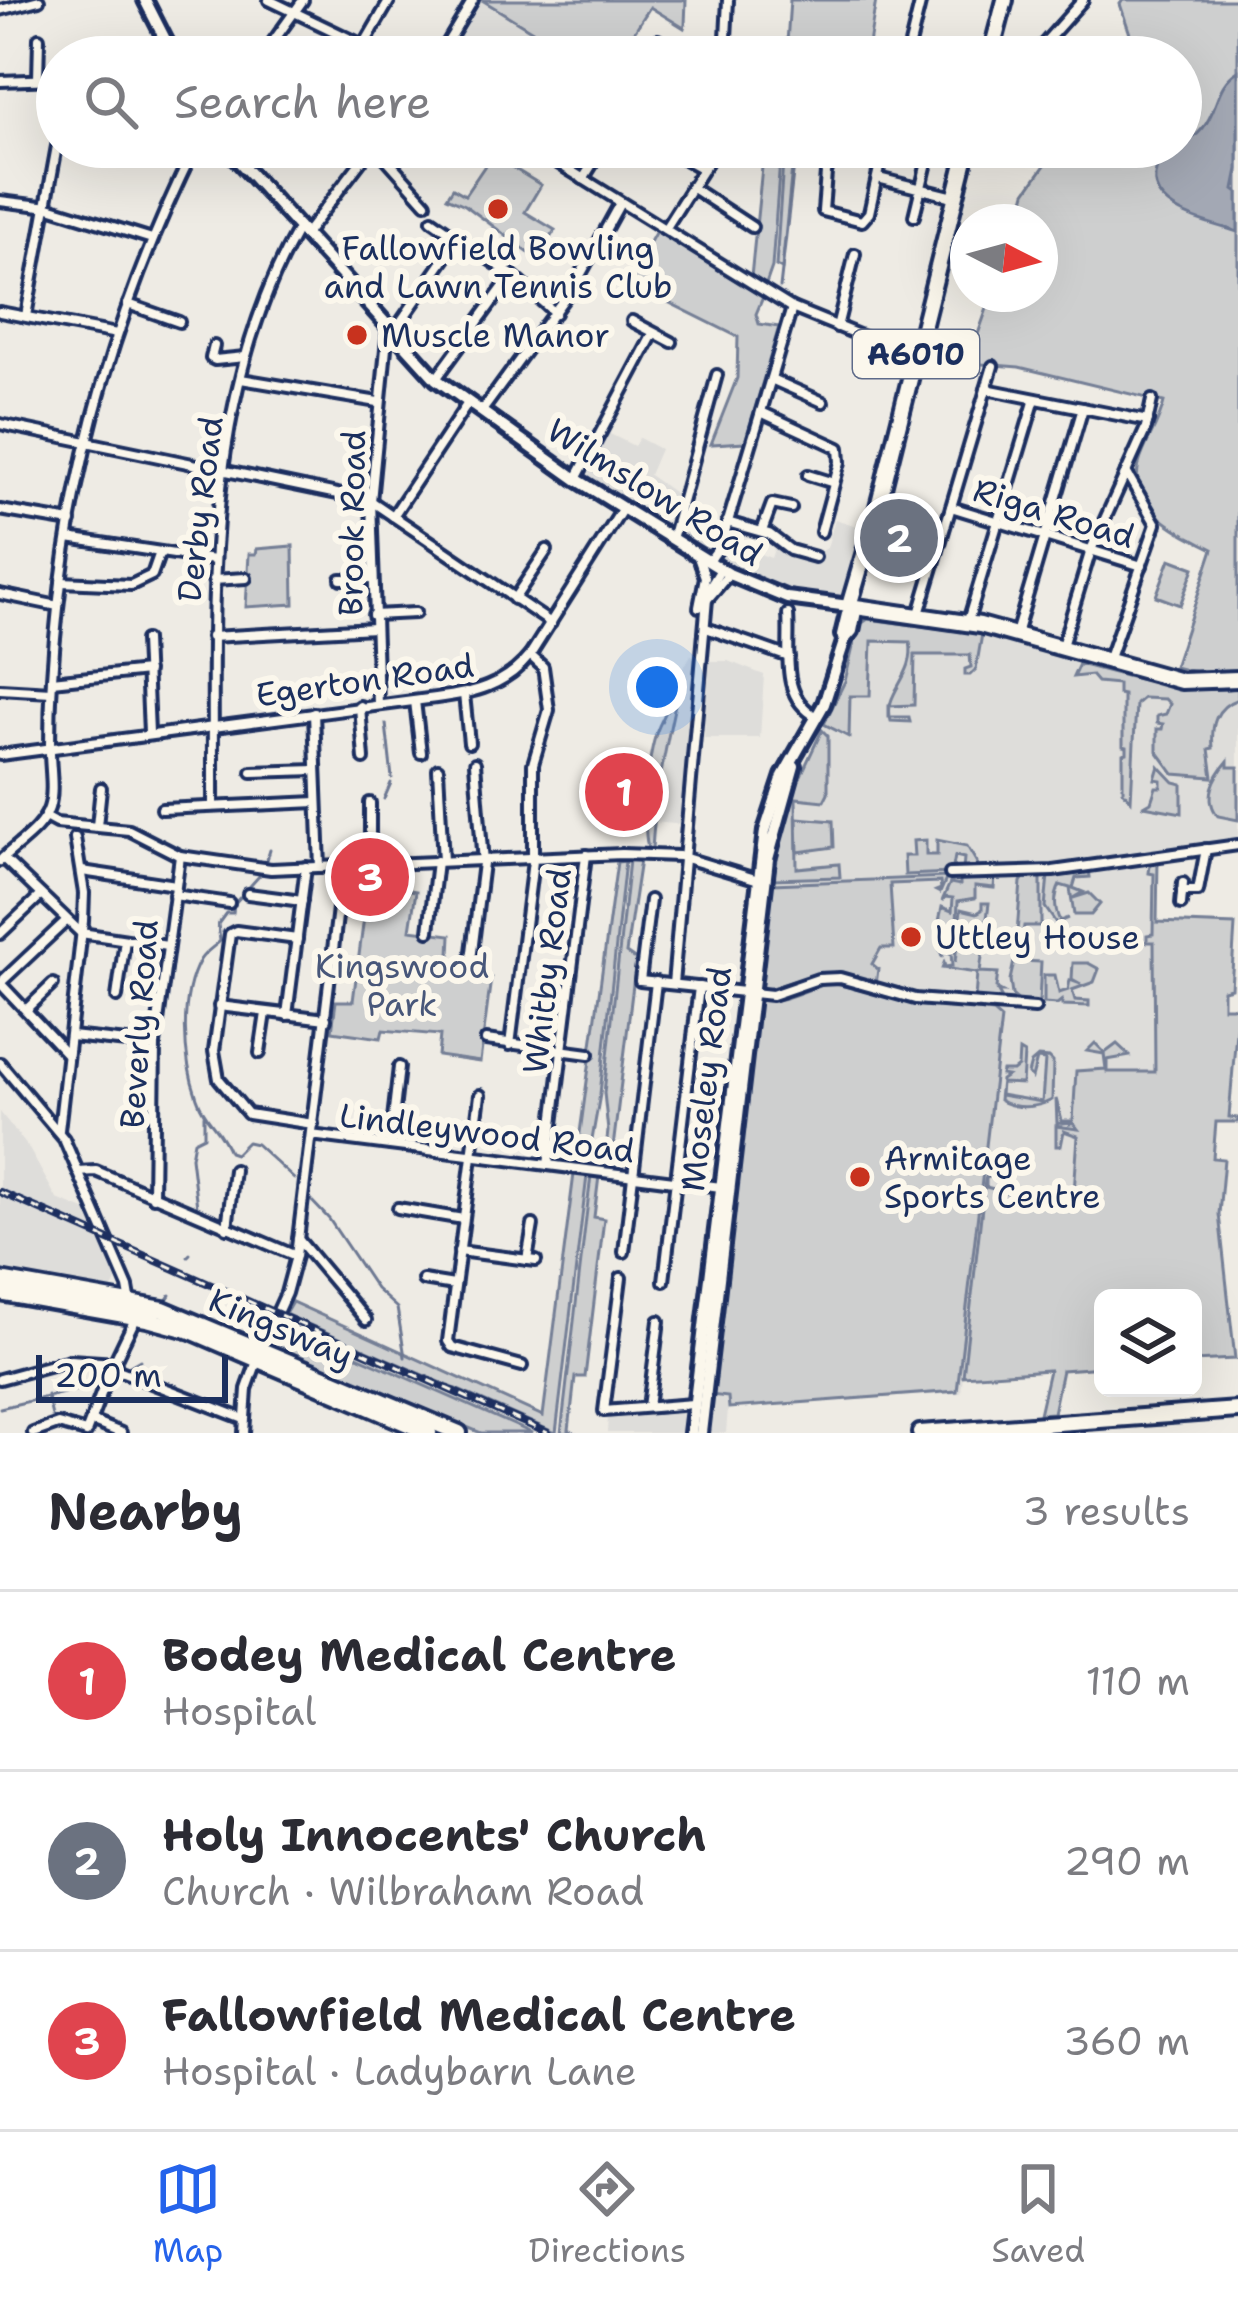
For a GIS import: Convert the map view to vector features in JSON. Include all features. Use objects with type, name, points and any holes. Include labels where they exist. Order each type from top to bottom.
[{"type":"highway","points":[[995,36],[1004,0]]},
{"type":"highway","name":"A6010","points":[[853,606],[963,168]]},
{"type":"highway","name":"Wilmslow Road","points":[[853,606],[968,622],[1181,681],[1238,679]]},
{"type":"highway","name":"Kingsway","points":[[0,1280],[110,1297],[129,1312]]},
{"type":"highway","name":"Kingsway","points":[[0,1293],[182,1316],[429,1433]]},
{"type":"highway","name":"Kingsway","points":[[76,1293],[191,1331],[458,1433]]},
{"type":"highway","points":[[920,1433],[1045,1429],[1238,1410]]},
{"type":"main road","points":[[145,0],[163,36]]},
{"type":"main road","name":"Wilmslow Road","points":[[245,168],[388,335],[436,379],[576,479],[725,572],[787,598],[853,606]]},
{"type":"main road","name":"Moseley Road","points":[[701,1433],[724,1188],[762,881],[781,804],[817,717],[853,606]]},
{"type":"main road","name":"Moseley Road","points":[[691,1433],[724,1188]]},
{"type":"street","points":[[0,10],[39,0]]},
{"type":"street","points":[[269,0],[351,36]]},
{"type":"street","points":[[278,36],[303,0]]},
{"type":"street","points":[[369,36],[390,0]]},
{"type":"street","points":[[452,36],[473,0]]},
{"type":"street","points":[[726,36],[728,0]]},
{"type":"street","points":[[912,36],[921,0]]},
{"type":"street","points":[[1051,36],[1083,0]]},
{"type":"street","points":[[0,81],[36,79]]},
{"type":"street","points":[[26,316],[54,168]]},
{"type":"street","points":[[166,946],[81,933],[2,859],[45,817],[51,798],[58,606],[87,442],[117,334],[152,239],[185,168]]},
{"type":"street","name":"Derby Road","points":[[213,806],[214,560],[223,472],[244,357],[275,269],[356,168]]},
{"type":"street","points":[[394,168],[426,203]]},
{"type":"street","points":[[565,168],[792,308],[915,358]]},
{"type":"street","points":[[583,179],[590,168]]},
{"type":"street","points":[[827,168],[823,211],[862,221],[869,213],[878,168]]},
{"type":"street","points":[[914,216],[925,168]]},
{"type":"street","points":[[664,229],[703,169]]},
{"type":"street","points":[[878,178],[955,197]]},
{"type":"street","points":[[691,187],[752,226]]},
{"type":"street","points":[[0,201],[49,207],[152,239]]},
{"type":"street","points":[[482,411],[556,313],[620,203]]},
{"type":"street","points":[[432,220],[512,275],[556,313]]},
{"type":"street","points":[[388,335],[459,238]]},
{"type":"street","points":[[837,327],[855,254]]},
{"type":"street","points":[[436,379],[512,275]]},
{"type":"street","points":[[128,304],[179,322]]},
{"type":"street","points":[[706,628],[703,559],[717,554],[792,308]]},
{"type":"street","points":[[0,312],[117,334]]},
{"type":"street","points":[[632,321],[672,342]]},
{"type":"street","points":[[576,479],[653,334]]},
{"type":"street","name":"Brook Road","points":[[378,704],[371,501],[388,335]]},
{"type":"street","points":[[214,346],[215,360],[244,357]]},
{"type":"street","points":[[919,614],[993,366]]},
{"type":"street","points":[[671,541],[717,375]]},
{"type":"street","points":[[241,379],[378,403]]},
{"type":"street","points":[[771,379],[823,402]]},
{"type":"street","points":[[986,389],[1148,421]]},
{"type":"street","points":[[968,622],[1035,399]]},
{"type":"street","points":[[1062,649],[1091,550],[1148,421],[1152,400]]},
{"type":"street","points":[[393,516],[469,401]]},
{"type":"street","points":[[1016,634],[1083,408]]},
{"type":"street","points":[[761,412],[835,444],[841,455],[821,532]]},
{"type":"street","points":[[0,424],[371,501],[550,623]]},
{"type":"street","points":[[1108,661],[1156,524],[1126,472]]},
{"type":"street","points":[[808,475],[834,483]]},
{"type":"street","points":[[762,532],[769,506],[791,508]]},
{"type":"street","name":"Riga Road","points":[[951,507],[1142,566]]},
{"type":"street","name":"Egerton Road","points":[[0,755],[416,701],[498,683],[530,655],[623,508]]},
{"type":"street","points":[[0,510],[70,522]]},
{"type":"street","name":"Egerton Road","points":[[610,532],[636,516]]},
{"type":"street","points":[[727,522],[762,532],[790,550],[815,557]]},
{"type":"street","points":[[68,538],[214,560]]},
{"type":"street","points":[[62,582],[130,585],[152,575],[160,552]]},
{"type":"street","points":[[514,599],[547,554]]},
{"type":"street","points":[[703,603],[725,572]]},
{"type":"street","points":[[213,580],[246,578]]},
{"type":"street","points":[[341,579],[373,579]]},
{"type":"street","points":[[0,594],[58,606]]},
{"type":"street","points":[[374,615],[416,613]]},
{"type":"street","points":[[788,614],[789,681],[794,696],[817,717]]},
{"type":"street","points":[[211,637],[374,628]]},
{"type":"street","points":[[706,628],[790,657]]},
{"type":"street","points":[[673,984],[702,631],[706,628]]},
{"type":"street","points":[[146,640],[149,733]]},
{"type":"street","points":[[510,1045],[532,856],[533,764],[549,710],[543,667],[530,655]]},
{"type":"street","points":[[0,689],[52,687],[147,670]]},
{"type":"street","points":[[464,694],[470,743]]},
{"type":"street","points":[[416,701],[421,753]]},
{"type":"street","points":[[359,706],[364,759]]},
{"type":"street","points":[[314,712],[320,867]]},
{"type":"street","points":[[470,968],[482,859],[475,763]]},
{"type":"street","points":[[429,931],[440,861],[438,769]]},
{"type":"street","points":[[252,772],[316,770]]},
{"type":"street","points":[[97,826],[100,788]]},
{"type":"street","points":[[161,809],[317,802]]},
{"type":"street","points":[[370,803],[370,865]]},
{"type":"street","points":[[45,817],[56,823],[129,830],[180,856],[271,869],[638,854],[686,859],[762,881]]},
{"type":"street","points":[[59,1130],[81,933],[82,871],[75,838]]},
{"type":"street","points":[[950,874],[1053,871],[1238,844]]},
{"type":"street","points":[[1181,904],[1182,887],[1198,891],[1206,849]]},
{"type":"street","name":"Whitby Road","points":[[548,1166],[586,855]]},
{"type":"street","name":"Beverly Road","points":[[153,1197],[155,1045],[180,856]]},
{"type":"street","points":[[244,1433],[247,1389],[296,1256],[343,867]]},
{"type":"street","points":[[287,1015],[306,868]]},
{"type":"street","points":[[82,871],[230,903]]},
{"type":"street","points":[[248,894],[302,901]]},
{"type":"street","points":[[0,934],[41,895]]},
{"type":"street","points":[[650,900],[640,981],[783,993],[818,979],[840,978],[894,995],[1035,1008]]},
{"type":"street","points":[[66,921],[0,983],[68,1055]]},
{"type":"street","name":"Lindleywood Road","points":[[297,939],[230,934],[214,1051],[224,1087],[248,1114],[390,1144],[724,1188]]},
{"type":"street","points":[[117,998],[125,940]]},
{"type":"street","points":[[624,1252],[656,982]]},
{"type":"street","points":[[26,1010],[53,984]]},
{"type":"street","points":[[664,1281],[699,987]]},
{"type":"street","points":[[219,1006],[326,1019]]},
{"type":"street","points":[[260,1053],[266,1013]]},
{"type":"street","points":[[71,1036],[155,1045]]},
{"type":"street","points":[[485,1040],[589,1054]]},
{"type":"street","points":[[0,1063],[59,1130],[121,1274],[129,1312],[116,1365],[86,1433],[58,1424],[33,1433]]},
{"type":"street","points":[[390,1144],[399,1067]]},
{"type":"street","points":[[480,1095],[448,1345],[522,1366]]},
{"type":"street","points":[[227,1228],[235,1170]]},
{"type":"street","points":[[79,1172],[96,1172],[296,1256]]},
{"type":"street","points":[[398,1208],[463,1219]]},
{"type":"street","points":[[459,1251],[532,1260],[532,1226]]},
{"type":"street","points":[[297,1238],[367,1320]]},
{"type":"street","points":[[110,1297],[122,1288],[121,1274]]},
{"type":"street","points":[[621,1278],[604,1411],[693,1405]]},
{"type":"street","points":[[423,1280],[454,1285]]},
{"type":"street","points":[[116,1365],[129,1312]]},
{"type":"street","points":[[647,1407],[659,1321]]},
{"type":"street","points":[[0,1378],[70,1360],[116,1365],[244,1420]]},
{"type":"street","points":[[91,1421],[122,1433]]},
{"type":"shaded area","points":[[480,0],[686,0],[684,28],[650,7],[631,36],[459,36]]},
{"type":"shaded area","points":[[1238,71],[1234,189],[1238,192],[1238,232],[1174,208],[1156,186],[1157,168],[1202,168],[1202,129]]},
{"type":"shaded area","points":[[606,432],[634,446],[639,438],[660,449],[649,475],[680,497],[684,510],[714,520],[727,542],[771,558],[774,549],[820,552],[827,548],[835,519],[866,529],[847,593],[836,598],[780,588],[752,576],[679,532],[669,519],[589,478],[590,462]]},
{"type":"shaded area","points":[[868,619],[963,629],[1120,675],[1216,690],[1238,688],[1238,840],[1160,851],[1156,922],[1159,1077],[1078,1194],[983,1196],[961,1393],[820,1402],[729,1397],[726,1433],[709,1433],[776,855],[797,781],[845,681],[858,626]]},
{"type":"shaded area","points":[[691,655],[696,656],[685,825],[653,822],[658,776],[678,692],[672,690]]},
{"type":"shaded area","points":[[708,661],[728,661],[764,675],[760,738],[704,738]]},
{"type":"shaded area","points":[[0,1112],[28,1147],[57,1199],[87,1211],[116,1281],[112,1289],[0,1271]]},
{"type":"shaded area","points":[[290,1302],[543,1416],[542,1433],[481,1433],[272,1347]]},
{"type":"shaded area","points":[[685,1412],[684,1433],[607,1433],[608,1417]]},
{"type":"green space","points":[[482,0],[686,0],[684,28],[650,7],[631,36],[541,36]]},
{"type":"green space","points":[[790,0],[876,0],[870,36],[787,36]]},
{"type":"green space","points":[[1123,0],[1238,0],[1238,670],[1230,672],[1174,667],[1213,549],[1160,517],[1141,494],[1139,464],[1164,402],[1019,367],[968,363],[986,312],[1058,312],[1058,204],[1023,204],[1043,168],[1202,168],[1202,36],[1130,34],[1120,4]]},
{"type":"green space","name":"Fallowfield Bowling and Lawn Tennis Club","points":[[483,168],[513,168],[541,185],[525,212],[555,230],[537,259],[465,205],[447,197],[453,188],[465,195]]},
{"type":"green space","points":[[762,168],[779,168],[772,267],[765,287],[751,277]]},
{"type":"green space","points":[[783,168],[792,168],[782,269],[776,266]]},
{"type":"green space","points":[[656,231],[763,297],[756,314],[759,324],[779,327],[745,442],[711,444],[737,378],[738,337],[628,282]]},
{"type":"green space","points":[[293,546],[294,604],[246,607],[249,554]]},
{"type":"green space","points":[[1170,559],[1194,568],[1180,605],[1156,596]]},
{"type":"green space","points":[[868,619],[982,634],[976,669],[970,675],[965,675],[965,669],[971,667],[970,655],[915,655],[914,705],[890,706],[909,665],[910,642],[872,641],[870,696],[850,696],[849,737],[824,724],[845,681],[858,626]]},
{"type":"green space","points":[[1079,664],[1178,686],[1238,688],[1238,699],[1219,712],[1214,724],[1213,748],[1209,749],[1213,777],[1174,774],[1157,751],[1157,729],[1163,724],[1157,723],[1157,716],[1166,714],[1170,704],[1165,699],[1143,698],[1136,704],[1131,800],[1123,791],[1127,747],[1123,746],[1123,695],[1118,694],[1118,684],[1097,682],[1091,675],[1073,677]]},
{"type":"green space","points":[[672,690],[678,691],[658,790],[652,849],[648,849],[649,770]]},
{"type":"green space","points":[[822,730],[828,736],[828,793],[824,801],[796,798],[797,868],[839,864],[840,877],[773,879],[790,799]]},
{"type":"green space","points":[[1228,761],[1228,767],[1238,767],[1238,820],[1218,816],[1211,802],[1215,780]]},
{"type":"green space","points":[[1159,766],[1182,784],[1182,813],[1144,806],[1151,802],[1156,787],[1161,787],[1161,780],[1155,779]]},
{"type":"green space","points":[[797,818],[833,821],[834,847],[798,852]]},
{"type":"green space","points":[[926,840],[926,855],[937,855],[937,840],[967,846],[977,863],[974,870],[963,870],[964,858],[955,856],[952,873],[905,875],[904,856],[914,856],[913,841]]},
{"type":"green space","points":[[1158,859],[1157,922],[1235,925],[1231,988],[1223,990],[1223,1007],[1238,1007],[1229,1117],[1238,1122],[1216,1122],[1213,1158],[1224,1159],[1219,1214],[1235,1359],[1202,1361],[1202,1289],[1094,1289],[1094,1368],[1062,1370],[1053,1413],[1039,1414],[1049,1370],[963,1376],[985,1180],[988,1171],[1009,1171],[986,1178],[986,1187],[1009,1193],[1074,1192],[1078,1136],[1064,1131],[1061,1146],[1056,1146],[1056,1126],[1078,1129],[1074,1124],[1057,1123],[1056,1099],[1062,1121],[1073,1121],[1076,1071],[1106,1069],[1104,1054],[1087,1051],[1095,1043],[1105,1053],[1117,1044],[1130,1056],[1107,1060],[1107,1072],[1155,1072],[1154,942],[1147,942],[1147,935],[1153,934],[1154,874],[1149,873]]},
{"type":"green space","points":[[629,860],[640,860],[626,953],[636,960],[611,1164],[604,1167],[608,1131],[604,1093]]},
{"type":"green space","points":[[625,861],[600,1094],[588,1163],[576,1162],[617,862]]},
{"type":"green space","points":[[1089,869],[1090,877],[1076,878],[1073,888],[1083,892],[1073,898],[1089,893],[1100,904],[1091,915],[1074,915],[1070,888],[1060,885],[1057,912],[1060,921],[1068,918],[1056,923],[1045,907],[1048,875]]},
{"type":"green space","points":[[1038,875],[1041,926],[1024,926],[1023,933],[1017,933],[1021,882],[1025,876]]},
{"type":"green space","points":[[960,876],[995,876],[994,888],[975,886],[975,898],[958,901],[955,962],[961,909],[977,913],[982,903],[989,903],[980,972],[998,973],[996,988],[1003,992],[998,992],[1001,997],[994,1002],[975,999],[977,973],[942,968],[944,963],[952,966],[951,953],[942,957],[940,949],[946,948],[946,941],[940,941],[938,933],[948,938],[951,926],[938,926],[942,907],[952,911],[953,898],[942,901],[950,883],[960,885]]},
{"type":"green space","points":[[947,877],[940,893],[936,891],[941,889],[940,882],[890,884],[894,948],[881,948],[872,964],[878,969],[876,985],[839,974],[816,974],[768,989],[760,987],[772,884]]},
{"type":"green space","name":"Kingswood Park","points":[[404,889],[416,891],[410,930],[451,935],[449,974],[491,978],[480,1062],[438,1056],[440,1035],[383,1030],[381,1038],[332,1031],[336,1001],[353,1001],[366,902]]},
{"type":"green space","points":[[1017,948],[1021,961],[1041,962],[1039,1003],[1021,1003],[1012,995]]},
{"type":"green space","points":[[1073,963],[1099,969],[1094,982],[1072,990],[1075,1000],[1089,1001],[1089,1006],[1062,1005],[1062,1000],[1044,1003],[1044,975],[1055,975],[1059,993],[1068,990],[1070,980],[1081,984],[1072,979]]},
{"type":"green space","name":"Armitage Sports Centre","points":[[832,983],[905,1001],[993,1012],[1001,1019],[957,1391],[729,1408],[728,1397],[710,1395],[758,1000],[779,999]]},
{"type":"green space","points":[[1019,1051],[1024,1054],[1022,1084],[1001,1083],[1000,1095],[1042,1102],[1045,1060],[1037,1059],[1032,1078],[1028,1074],[1038,1057],[1049,1058],[1053,1062],[1052,1100],[1024,1107],[999,1100],[1001,1080],[1007,1076],[1002,1071],[1018,1067]]},
{"type":"green space","points":[[574,1174],[587,1176],[556,1433],[285,1314],[292,1302],[543,1416]]},
{"type":"green space","points":[[591,1175],[599,1176],[594,1217],[604,1219],[585,1377],[575,1377],[569,1430],[574,1433],[561,1433]]},
{"type":"green space","points":[[282,1323],[532,1433],[481,1433],[272,1347]]},
{"type":"waterway","points":[[780,288],[794,168]]},
{"type":"waterway","points":[[386,724],[392,778]]},
{"type":"waterway","points":[[384,799],[391,783]]},
{"type":"waterway","points":[[266,863],[270,850]]},
{"type":"waterway","points":[[260,875],[234,904],[233,913],[226,913],[218,924],[220,941],[202,957],[193,975],[186,1047],[200,1106],[229,1152],[235,1154],[247,1142],[256,1144],[294,1179]]},
{"type":"waterway","points":[[197,1207],[191,1157],[194,1141],[204,1136],[204,1115]]},
{"type":"waterway","points":[[309,1198],[329,1219],[376,1289],[397,1308],[405,1357]]},
{"type":"waterway","points":[[166,1301],[170,1295]]},
{"type":"waterway","points":[[128,1367],[140,1360]]},
{"type":"waterway","points":[[0,1408],[85,1388]]},
{"type":"waterway","points":[[47,1395],[52,1416]]},
{"type":"railway","points":[[0,1192],[548,1433]]},
{"type":"place","name":"Fallowfield Bowling and Lawn Tennis Club","points":[[498,209]]},
{"type":"place","name":"Muscle Manor","points":[[357,335]]},
{"type":"place","name":"Holy Innocents' Church","points":[[899,538]]},
{"type":"place","name":"Bodey Medical Centre","points":[[624,792]]},
{"type":"place","name":"Fallowfield Medical Centre","points":[[370,877]]},
{"type":"place","name":"Uttley House","points":[[911,937]]},
{"type":"place","name":"Armitage Sports Centre","points":[[860,1177]]}]
